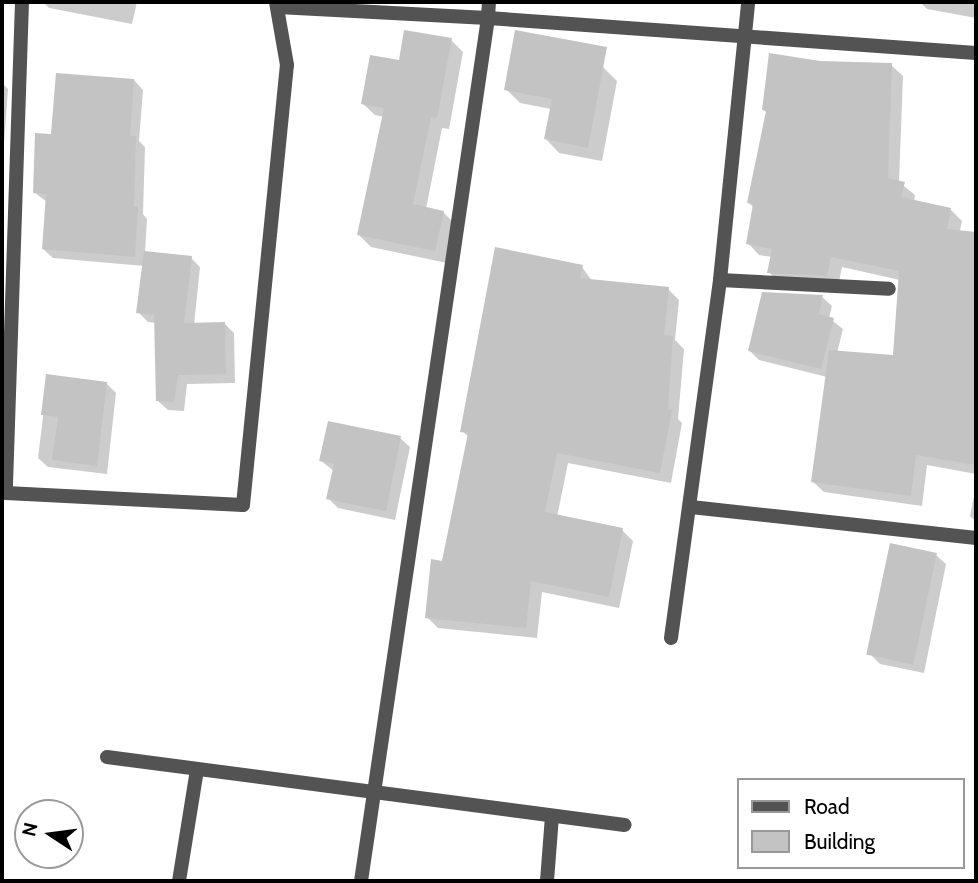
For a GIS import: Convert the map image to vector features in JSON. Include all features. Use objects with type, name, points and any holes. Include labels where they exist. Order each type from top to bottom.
[{"type":"street","points":[[22,2],[6,353],[6,493],[243,505],[287,65],[277,4],[976,53]]},
{"type":"street","points":[[360,881],[489,2]]},
{"type":"street","points":[[671,638],[720,280],[748,2]]},
{"type":"street","points":[[720,280],[889,289]]},
{"type":"street","points":[[691,507],[976,538]]},
{"type":"street","points":[[107,757],[625,825]]},
{"type":"street","points":[[179,881],[197,770]]},
{"type":"street","points":[[547,881],[552,816]]},
{"type":"building","points":[[404,30],[452,38],[437,118],[431,117],[413,204],[444,211],[435,251],[357,235],[384,108],[361,104],[370,55],[399,60]]},
{"type":"building","points":[[515,30],[607,47],[588,148],[544,139],[552,99],[504,90]]},
{"type":"building","points":[[769,53],[820,61],[892,63],[888,178],[905,182],[901,197],[951,208],[947,229],[976,232],[976,465],[916,455],[911,496],[811,482],[829,350],[893,355],[899,271],[831,257],[827,276],[767,273],[772,249],[746,244],[753,204],[747,203],[766,111],[762,110]]},
{"type":"building","points":[[56,73],[134,79],[130,136],[136,136],[134,207],[138,207],[135,257],[42,249],[46,194],[33,193],[35,133],[51,134]]},
{"type":"building","points":[[495,247],[583,265],[580,278],[669,287],[664,335],[673,336],[668,409],[672,410],[660,473],[557,453],[545,512],[623,528],[609,597],[531,581],[526,628],[425,618],[431,559],[442,561],[468,433],[460,432]]},
{"type":"building","points":[[144,251],[192,256],[184,323],[225,322],[226,374],[178,375],[174,402],[156,401],[154,315],[136,313]]},
{"type":"building","points":[[762,292],[823,295],[819,314],[834,318],[821,369],[748,351]]},
{"type":"building","points":[[46,374],[107,382],[97,466],[52,460],[58,417],[41,415]]},
{"type":"building","points":[[328,421],[401,436],[386,511],[326,499],[334,464],[319,461]]},
{"type":"building","points":[[890,543],[937,553],[913,664],[866,655]]}]
